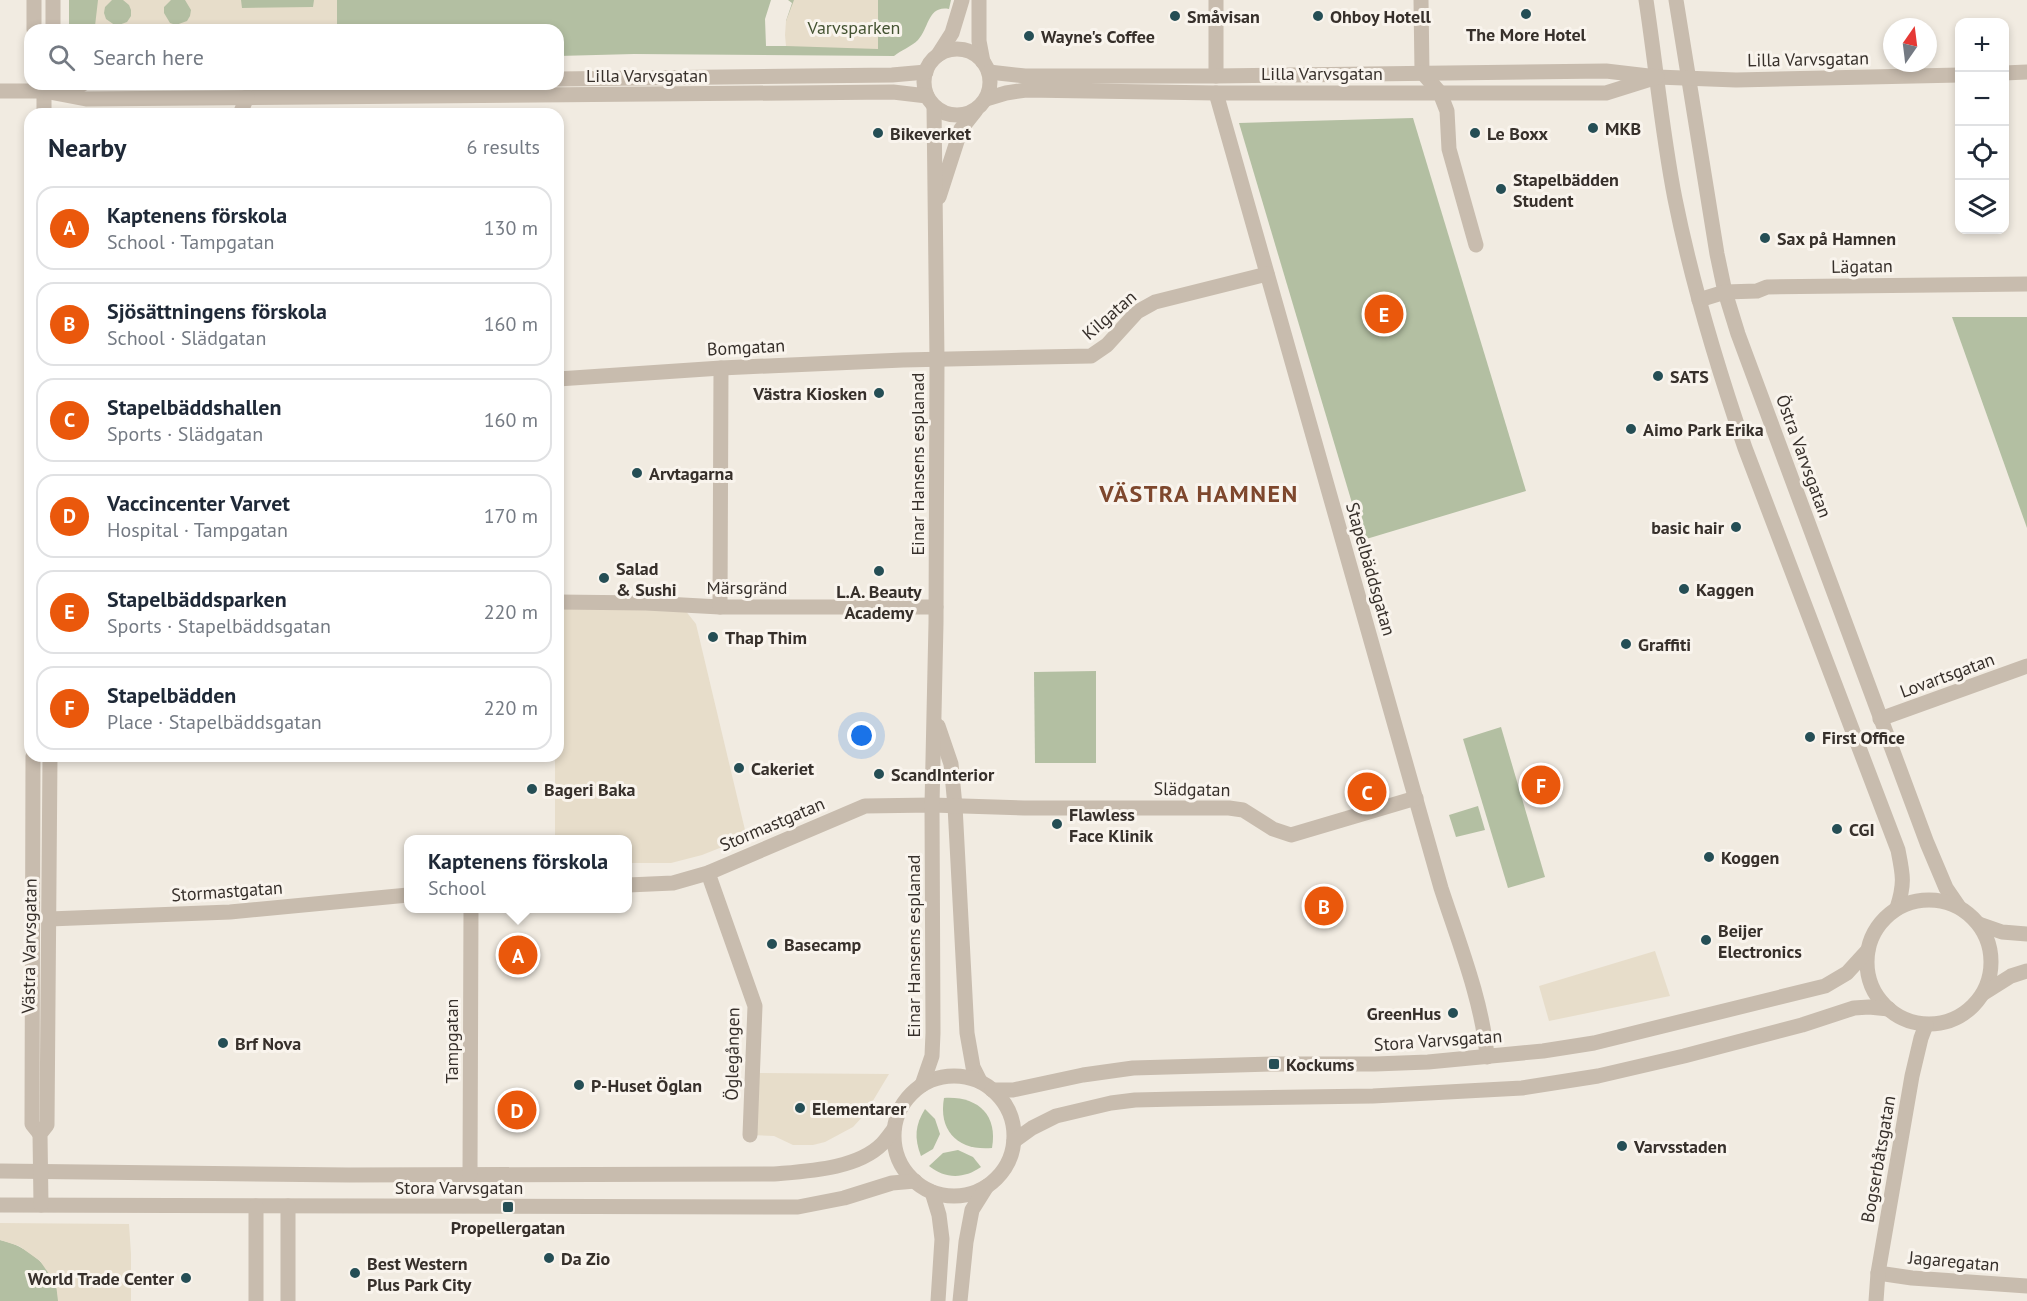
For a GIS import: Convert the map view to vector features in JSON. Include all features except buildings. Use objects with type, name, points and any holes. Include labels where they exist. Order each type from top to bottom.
[{"type":"street","points":[[34,0],[34,24]]},
{"type":"street","points":[[53,0],[53,24]]},
{"type":"street","points":[[962,0],[952,33],[926,72],[924,85],[938,110],[952,115],[963,115],[982,103],[990,84],[979,41],[978,0]]},
{"type":"street","points":[[1216,0],[1216,76]]},
{"type":"street","points":[[1421,0],[1422,72],[1440,93],[1448,111],[1449,149],[1476,245]]},
{"type":"street","points":[[1646,0],[1675,198],[1699,300],[1724,387],[1745,448],[1898,850],[1903,873],[1903,890],[1898,908]]},
{"type":"street","name":"Östra Varvsgatan","points":[[1676,0],[1725,292],[1742,345],[1880,719],[1936,865],[1946,888],[1959,907]]},
{"type":"street","points":[[939,55],[958,49],[975,54],[986,67]]},
{"type":"street","name":"Lilla Varvsgatan","points":[[986,67],[1025,76],[1606,71],[1657,77],[1736,80],[1955,75]]},
{"type":"street","name":"Lilla Varvsgatan","points":[[564,79],[892,75],[926,72]]},
{"type":"street","points":[[2009,73],[2027,72]]},
{"type":"street","name":"Lilla Varvsgatan","points":[[982,103],[1006,93],[1026,90],[1216,93],[1606,93],[1657,77]]},
{"type":"street","name":"Lilla Varvsgatan","points":[[0,91],[24,89]]},
{"type":"street","points":[[44,90],[44,108]]},
{"type":"street","name":"Lilla Varvsgatan","points":[[52,90],[86,99],[893,92],[931,101]]},
{"type":"street","name":"Stapelbäddsgatan","points":[[1216,93],[1441,888],[1479,1007],[1486,1034],[1487,1057]]},
{"type":"street","points":[[242,108],[247,97]]},
{"type":"street","name":"Einar Hansens esplanad","points":[[922,1085],[932,1056],[933,1033],[932,805],[937,359],[931,101]]},
{"type":"street","name":"Einar Hansens esplanad","points":[[934,214],[960,129],[982,103]]},
{"type":"street","name":"Kilgatan","points":[[937,359],[1091,356],[1107,345],[1137,312],[1155,302],[1267,274]]},
{"type":"street","name":"Lägatan","points":[[1699,300],[1725,292],[1757,291],[1767,287],[2027,284]]},
{"type":"street","name":"Bomgatan","points":[[564,379],[721,368],[937,359]]},
{"type":"street","points":[[720,607],[721,368]]},
{"type":"street","name":"Märsgränd","points":[[564,602],[720,607],[936,607]]},
{"type":"street","name":"Lovartsgatan","points":[[1880,719],[2027,666]]},
{"type":"street","name":"Einar Hansens esplanad","points":[[934,714],[951,764],[967,1033],[973,1067],[986,1086]]},
{"type":"street","name":"Västra Varvsgatan","points":[[33,762],[32,1124],[40,1134],[41,1205]]},
{"type":"street","name":"Västra Varvsgatan","points":[[40,1134],[47,1125],[50,762]]},
{"type":"street","name":"Slädgatan","points":[[955,806],[1229,808],[1243,810],[1273,829],[1291,834],[1305,832],[1416,798]]},
{"type":"street","points":[[932,805],[955,806]]},
{"type":"street","name":"Stormastgatan","points":[[632,885],[673,883],[708,873],[865,806],[932,805]]},
{"type":"street","name":"Öglegången","points":[[708,873],[755,1006],[750,1135]]},
{"type":"street","name":"Stormastgatan","points":[[49,919],[230,912],[404,895]]},
{"type":"street","name":"Stora Varvsgatan","points":[[0,1171],[348,1175],[774,1174],[807,1171],[826,1169],[869,1154],[881,1145],[894,1129],[903,1104],[912,1094],[922,1085],[950,1076],[965,1077],[986,1086],[1013,1090],[1083,1075],[1133,1068],[1375,1064],[1487,1057],[1594,1043],[1825,986],[1847,973],[1868,950],[1876,930],[1887,916],[1898,908],[1924,900],[1938,900],[1959,907],[1970,914],[1987,937],[1992,969],[1984,993],[1977,1003],[1960,1017],[1941,1024],[1926,1025],[1899,1017],[1871,988],[1868,973],[1868,950]]},
{"type":"street","name":"Tampgatan","points":[[470,1174],[471,913]]},
{"type":"street","name":"Stora Varvsgatan","points":[[1979,924],[2002,932],[2027,934]]},
{"type":"street","name":"Stora Varvsgatan","points":[[1984,993],[2011,976],[2027,971]]},
{"type":"street","name":"Stora Varvsgatan","points":[[1014,1141],[1032,1128],[1056,1116],[1090,1107],[1135,1100],[1373,1096],[1522,1088],[1598,1076],[1684,1056],[1854,1008],[1889,1009]]},
{"type":"street","name":"Bogserbåtsgatan","points":[[1876,1301],[1878,1274],[1912,1076],[1920,1038],[1926,1025]]},
{"type":"street","points":[[894,1129],[896,1148],[903,1167],[915,1181],[932,1192],[960,1195],[987,1186],[1006,1167],[1014,1141],[1014,1127],[1010,1113],[1002,1100],[986,1086]]},
{"type":"street","name":"Stora Varvsgatan","points":[[0,1205],[798,1207],[844,1198],[892,1183],[915,1181]]},
{"type":"street","points":[[960,1301],[972,1210],[987,1186]]},
{"type":"street","points":[[932,1192],[939,1215],[942,1239],[938,1301]]},
{"type":"street","points":[[256,1206],[256,1301]]},
{"type":"street","points":[[288,1206],[288,1301]]},
{"type":"street","name":"Jagaregatan","points":[[1878,1274],[2027,1286]]},
{"type":"green space","name":"Varvsparken","points":[[69,0],[771,0],[765,19],[766,46],[786,46],[786,21],[792,3],[788,0],[951,0],[949,9],[937,10],[933,14],[918,40],[894,56],[634,54],[564,56],[564,24],[69,24]]},
{"type":"green space","points":[[1413,118],[1526,491],[1363,540],[1239,123]]},
{"type":"green space","points":[[1952,317],[2027,317],[2027,528]]},
{"type":"green space","points":[[1096,671],[1096,763],[1035,763],[1034,672]]},
{"type":"green space","points":[[1501,727],[1545,877],[1508,888],[1463,739]]},
{"type":"green space","points":[[1478,806],[1485,830],[1456,837],[1449,815]]},
{"type":"green space","points":[[944,1098],[966,1100],[983,1110],[992,1126],[992,1148],[970,1146],[953,1137],[944,1121]]},
{"type":"green space","points":[[925,1109],[935,1119],[940,1134],[933,1149],[921,1156],[917,1143],[917,1132]]},
{"type":"green space","points":[[958,1150],[973,1157],[981,1167],[968,1174],[955,1176],[941,1173],[929,1166],[943,1153]]},
{"type":"green space","points":[[0,1240],[21,1247],[40,1261],[54,1280],[58,1301],[0,1301]]},
{"type":"shaded area","points":[[98,0],[112,0],[105,7],[104,13],[106,19],[113,24],[95,24]]},
{"type":"shaded area","points":[[123,0],[171,0],[164,7],[164,13],[173,24],[122,24],[127,22],[131,16],[129,5]]},
{"type":"shaded area","points":[[185,0],[241,0],[242,8],[313,7],[314,0],[337,0],[337,24],[179,24],[187,21],[190,16],[191,10]]},
{"type":"shaded area","points":[[794,0],[878,0],[878,49],[786,46],[786,21]]},
{"type":"shaded area","points":[[564,602],[681,605],[696,624],[745,838],[702,855],[671,863],[632,863],[632,835],[555,835],[555,762],[564,762]]},
{"type":"shaded area","points":[[1655,951],[1670,996],[1549,1021],[1539,986]]},
{"type":"shaded area","points":[[752,1073],[889,1074],[865,1114],[853,1127],[825,1142],[813,1145],[793,1145],[774,1136],[750,1135]]},
{"type":"shaded area","points":[[0,1223],[129,1224],[131,1301],[58,1301],[56,1284],[40,1261],[19,1246],[0,1240]]},
{"type":"place","name":"The More Hotel","points":[[1526,14]]},
{"type":"place","name":"Småvisan","points":[[1175,16]]},
{"type":"place","name":"Ohboy Hotell","points":[[1318,16]]},
{"type":"place","name":"Wayne's Coffee","points":[[1029,36]]},
{"type":"place","name":"MKB","points":[[1593,128]]},
{"type":"place","name":"Bikeverket","points":[[878,133]]},
{"type":"place","name":"Le Boxx","points":[[1475,133]]},
{"type":"place","name":"Stapelbädden Student","points":[[1501,189]]},
{"type":"place","name":"Sax på Hamnen","points":[[1765,238]]},
{"type":"place","name":"Stapelbäddsparken","points":[[1384,314]]},
{"type":"place","name":"SATS","points":[[1658,376]]},
{"type":"place","name":"Västra Kiosken","points":[[879,393]]},
{"type":"place","name":"Aimo Park Erika","points":[[1631,429]]},
{"type":"place","name":"Arvtagarna","points":[[637,473]]},
{"type":"place","name":"basic hair","points":[[1736,527]]},
{"type":"place","name":"L.A. Beauty Academy","points":[[879,571]]},
{"type":"place","name":"Salad & Sushi","points":[[604,578]]},
{"type":"place","name":"Kaggen","points":[[1684,589]]},
{"type":"place","name":"Thap Thim","points":[[713,637]]},
{"type":"place","name":"Graffiti","points":[[1626,644]]},
{"type":"place","name":"First Office","points":[[1810,737]]},
{"type":"place","name":"Cakeriet","points":[[739,768]]},
{"type":"place","name":"ScandInterior","points":[[879,774]]},
{"type":"place","name":"Stapelbädden","points":[[1541,785]]},
{"type":"place","name":"Bageri Baka","points":[[532,789]]},
{"type":"place","name":"Stapelbäddshallen","points":[[1367,792]]},
{"type":"place","name":"Flawless Face Klinik","points":[[1057,824]]},
{"type":"place","name":"CGI","points":[[1837,829]]},
{"type":"place","name":"Koggen","points":[[1709,857]]},
{"type":"place","name":"Sjösättningens förskola","points":[[1324,906]]},
{"type":"place","name":"Beijer Electronics","points":[[1706,940]]},
{"type":"place","name":"Basecamp","points":[[772,944]]},
{"type":"place","name":"Kaptenens förskola","points":[[518,955]]},
{"type":"place","name":"GreenHus","points":[[1453,1013]]},
{"type":"place","name":"Brf Nova","points":[[223,1043]]},
{"type":"place","name":"Kockums","points":[[1274,1064]]},
{"type":"place","name":"P-Huset Öglan","points":[[579,1085]]},
{"type":"place","name":"Elementarer","points":[[800,1108]]},
{"type":"place","name":"Vaccincenter Varvet","points":[[517,1110]]},
{"type":"place","name":"Varvsstaden","points":[[1622,1146]]},
{"type":"place","name":"Propellergatan","points":[[508,1207]]},
{"type":"place","name":"Da Zio","points":[[549,1258]]},
{"type":"place","name":"Best Western Plus Park City","points":[[355,1273]]},
{"type":"place","name":"World Trade Center","points":[[186,1278]]},
{"type":"district","name":"VÄSTRA HAMNEN","points":[[1199,493]]}]
